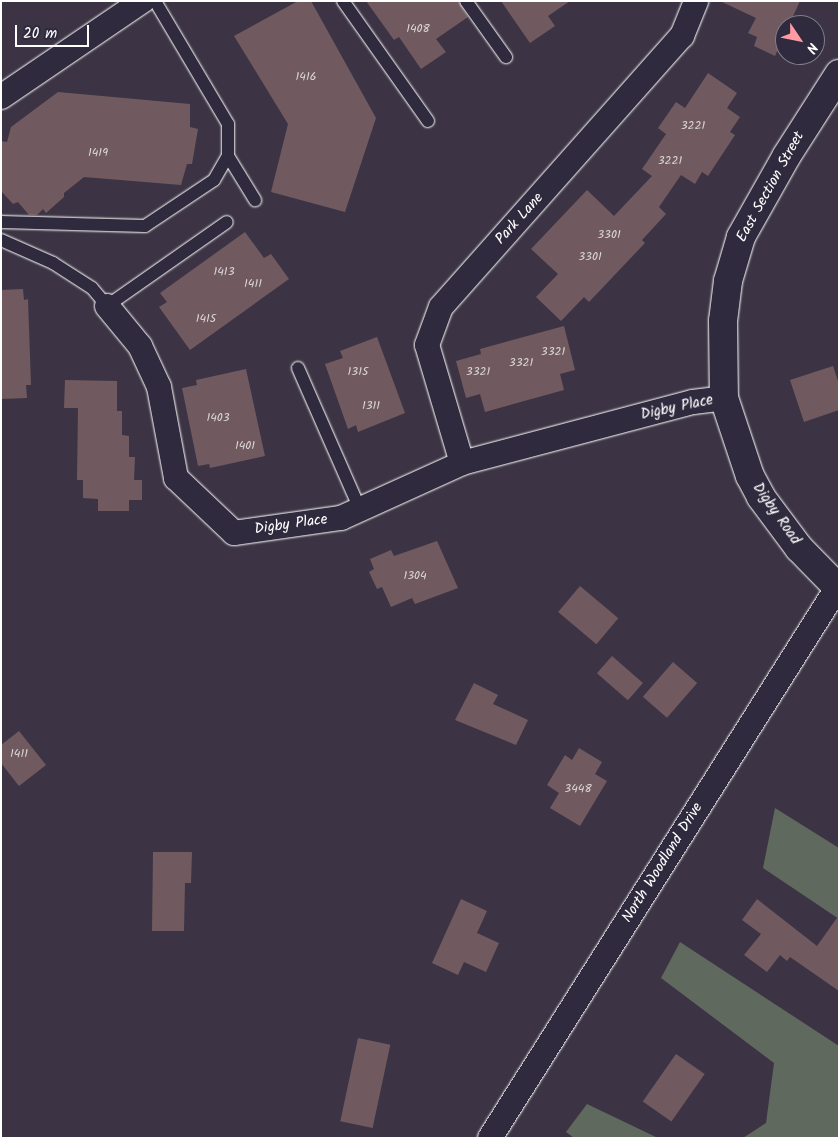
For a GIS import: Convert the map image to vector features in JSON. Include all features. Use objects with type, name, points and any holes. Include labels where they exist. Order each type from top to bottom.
[{"type":"street","points":[[1,97],[142,1]]},
{"type":"street","name":"Park Lane","points":[[462,463],[427,345],[441,307],[682,36],[696,1]]},
{"type":"street","name":"East Section Street","points":[[724,398],[723,321],[728,282],[740,237],[786,157],[839,74]]},
{"type":"street","name":"Digby Place","points":[[107,306],[140,346],[159,387],[176,478],[234,533],[341,518],[462,463],[693,402],[724,398]]},
{"type":"street","name":"Digby Road","points":[[724,398],[750,476],[761,497],[799,548],[838,589]]},
{"type":"street","name":"North Woodland Drive","points":[[490,1138],[838,589]]},
{"type":"lane","points":[[1,222],[145,226],[214,180],[228,156],[228,124],[155,1]]},
{"type":"lane","points":[[343,1],[428,121]]},
{"type":"lane","points":[[466,1],[506,57]]},
{"type":"lane","points":[[228,156],[255,200]]},
{"type":"lane","points":[[107,306],[227,222]]},
{"type":"lane","name":"Digby Place","points":[[1,240],[53,263],[92,288],[107,306]]},
{"type":"lane","points":[[298,368],[360,510]]},
{"type":"green space","points":[[775,808],[839,848],[839,919],[763,868]]},
{"type":"green space","points":[[680,942],[839,1046],[839,1138],[743,1138],[766,1123],[774,1063],[661,978]]},
{"type":"green space","points":[[587,1104],[658,1138],[574,1138],[566,1132]]},
{"type":"building","points":[[298,1],[311,1],[376,118],[345,212],[271,192],[288,124],[234,36]]},
{"type":"building","points":[[366,1],[458,1],[468,17],[436,39],[446,52],[421,69],[399,37],[394,40]]},
{"type":"building","points":[[501,1],[570,1],[548,16],[555,26],[530,43]]},
{"type":"building","points":[[720,1],[800,1],[794,15],[775,15],[775,56],[754,46],[757,37],[748,33],[756,18]]},
{"type":"building","points":[[708,73],[737,93],[727,108],[740,117],[730,132],[735,135],[708,176],[702,172],[695,184],[681,175],[659,207],[666,214],[642,240],[645,243],[589,302],[584,297],[561,321],[536,297],[558,274],[531,249],[587,190],[614,216],[652,176],[642,169],[666,134],[658,128],[676,102],[685,108]]},
{"type":"building","points":[[58,92],[190,104],[190,127],[198,129],[192,164],[187,164],[181,185],[84,177],[64,193],[64,197],[46,213],[43,209],[37,215],[29,215],[18,202],[13,204],[1,191],[1,141],[7,142],[11,127]]},
{"type":"building","points":[[245,232],[264,258],[271,254],[289,279],[190,350],[159,307],[167,302],[160,293]]},
{"type":"building","points":[[23,289],[24,300],[28,299],[31,385],[26,385],[27,398],[1,399],[1,290]]},
{"type":"building","points":[[564,326],[575,370],[560,374],[564,390],[485,412],[480,394],[466,398],[456,361],[481,354],[480,349]]},
{"type":"building","points":[[377,337],[405,413],[358,432],[356,425],[348,429],[325,364],[343,358],[340,351]]},
{"type":"building","points":[[833,366],[839,384],[839,410],[804,422],[790,380]]},
{"type":"building","points":[[246,369],[265,456],[210,468],[209,464],[198,466],[182,388],[197,385],[196,380]]},
{"type":"building","points":[[65,380],[117,381],[117,411],[122,411],[122,435],[129,436],[129,457],[135,457],[134,480],[142,480],[142,500],[129,500],[129,511],[98,511],[98,499],[83,498],[83,480],[77,480],[78,408],[64,408]]},
{"type":"building","points":[[437,541],[458,588],[415,604],[412,598],[391,607],[382,587],[377,589],[369,572],[374,569],[370,559],[391,550],[394,556]]},
{"type":"building","points":[[580,586],[618,618],[596,644],[558,612]]},
{"type":"building","points":[[612,656],[643,683],[628,700],[597,673]]},
{"type":"building","points":[[673,662],[697,683],[667,718],[643,697]]},
{"type":"building","points":[[474,683],[498,695],[493,704],[528,720],[516,745],[455,720]]},
{"type":"building","points":[[19,731],[46,765],[19,786],[1,763],[1,745]]},
{"type":"building","points":[[579,748],[602,762],[595,774],[607,781],[580,826],[550,808],[559,793],[547,785],[565,755],[572,760]]},
{"type":"building","points":[[153,852],[192,852],[191,883],[185,883],[184,931],[152,931]]},
{"type":"building","points":[[461,899],[487,911],[477,933],[499,943],[486,972],[464,962],[458,975],[432,963]]},
{"type":"building","points":[[757,899],[817,946],[839,915],[839,991],[790,957],[787,961],[780,955],[767,972],[744,955],[761,934],[742,920]]},
{"type":"building","points":[[358,1038],[390,1045],[373,1128],[340,1121]]},
{"type":"building","points":[[676,1054],[705,1074],[671,1122],[643,1102]]}]
